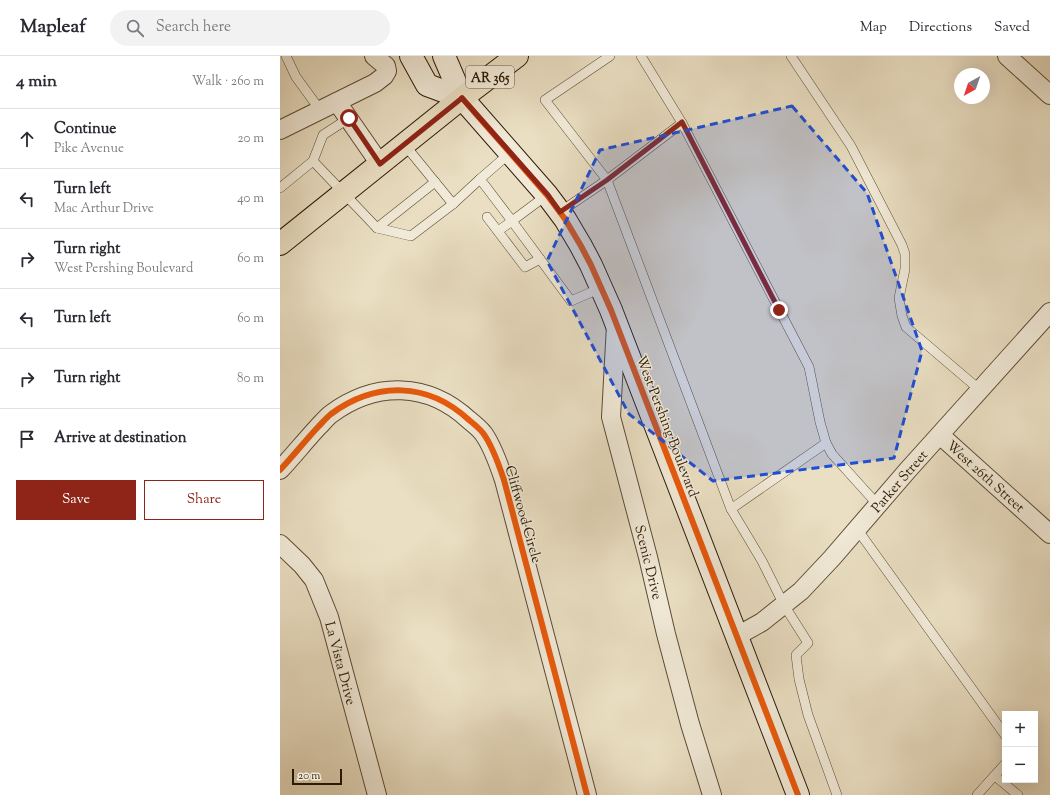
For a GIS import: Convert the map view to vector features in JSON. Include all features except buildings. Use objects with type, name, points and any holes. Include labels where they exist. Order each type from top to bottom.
[{"type":"main road","name":"AR 365","points":[[280,244],[404,144],[517,56]]},
{"type":"street","points":[[280,130],[375,83],[384,76],[387,71],[386,66],[374,56]]},
{"type":"street","name":"West Pershing Boulevard","points":[[411,56],[427,86],[462,98]]},
{"type":"street","name":"West Pershing Boulevard","points":[[444,56],[462,98],[548,195],[582,246],[611,310],[798,795]]},
{"type":"street","points":[[1007,56],[1050,95]]},
{"type":"street","points":[[337,102],[380,164]]},
{"type":"street","name":"Parker Street","points":[[737,636],[762,622],[801,591],[1050,312]]},
{"type":"street","name":"Scenic Drive","points":[[616,324],[611,418],[690,724],[712,795]]},
{"type":"street","name":"Cliffwood Circle","points":[[280,470],[330,415],[358,398],[378,392],[396,390],[412,391],[436,397],[461,412],[483,433],[495,454],[504,480],[588,795]]},
{"type":"street","name":"West 26th Street","points":[[940,435],[1050,534]]},
{"type":"street","name":"La Vista Drive","points":[[280,544],[302,565],[314,580],[329,617],[377,795]]},
{"type":"lane","points":[[286,56],[296,77],[320,110]]},
{"type":"lane","points":[[610,56],[546,100],[607,180],[730,509],[762,561],[784,604],[808,643],[796,655],[799,679],[808,715],[837,795]]},
{"type":"lane","points":[[641,56],[682,122],[809,367],[820,422],[826,443],[832,454],[878,505]]},
{"type":"lane","points":[[791,56],[852,146],[906,254],[905,269],[899,298],[902,316],[906,327],[980,390]]},
{"type":"lane","points":[[280,188],[313,161],[323,134],[349,118]]},
{"type":"lane","points":[[560,212],[607,180],[682,122]]},
{"type":"lane","points":[[404,144],[453,204]]},
{"type":"lane","points":[[313,161],[377,228],[411,236],[468,194],[480,179],[510,153]]},
{"type":"lane","points":[[480,179],[571,301],[601,288]]},
{"type":"lane","points":[[377,228],[435,182]]},
{"type":"lane","points":[[498,231],[548,195]]},
{"type":"lane","points":[[487,217],[526,266],[540,259]]},
{"type":"lane","points":[[730,509],[826,443]]},
{"type":"lane","points":[[857,528],[1002,731]]},
{"type":"lane","points":[[977,795],[1002,768]]},
{"type":"lane","points":[[995,776],[1018,795]]},
{"type":"highlighted area","points":[[792,106],[867,193],[922,351],[894,458],[713,481],[629,414],[547,261],[600,150]]},
{"type":"cycle path","points":[[462,98],[547,195],[565,219],[591,265],[611,310],[798,795]]},
{"type":"cycle path","points":[[280,470],[331,414],[348,403],[384,391],[402,390],[436,398],[453,407],[480,429],[492,449],[504,480],[587,795]]},
{"type":"route","points":[[349,118],[380,164],[462,98],[548,195],[560,212],[607,180],[682,122],[779,310]]}]
